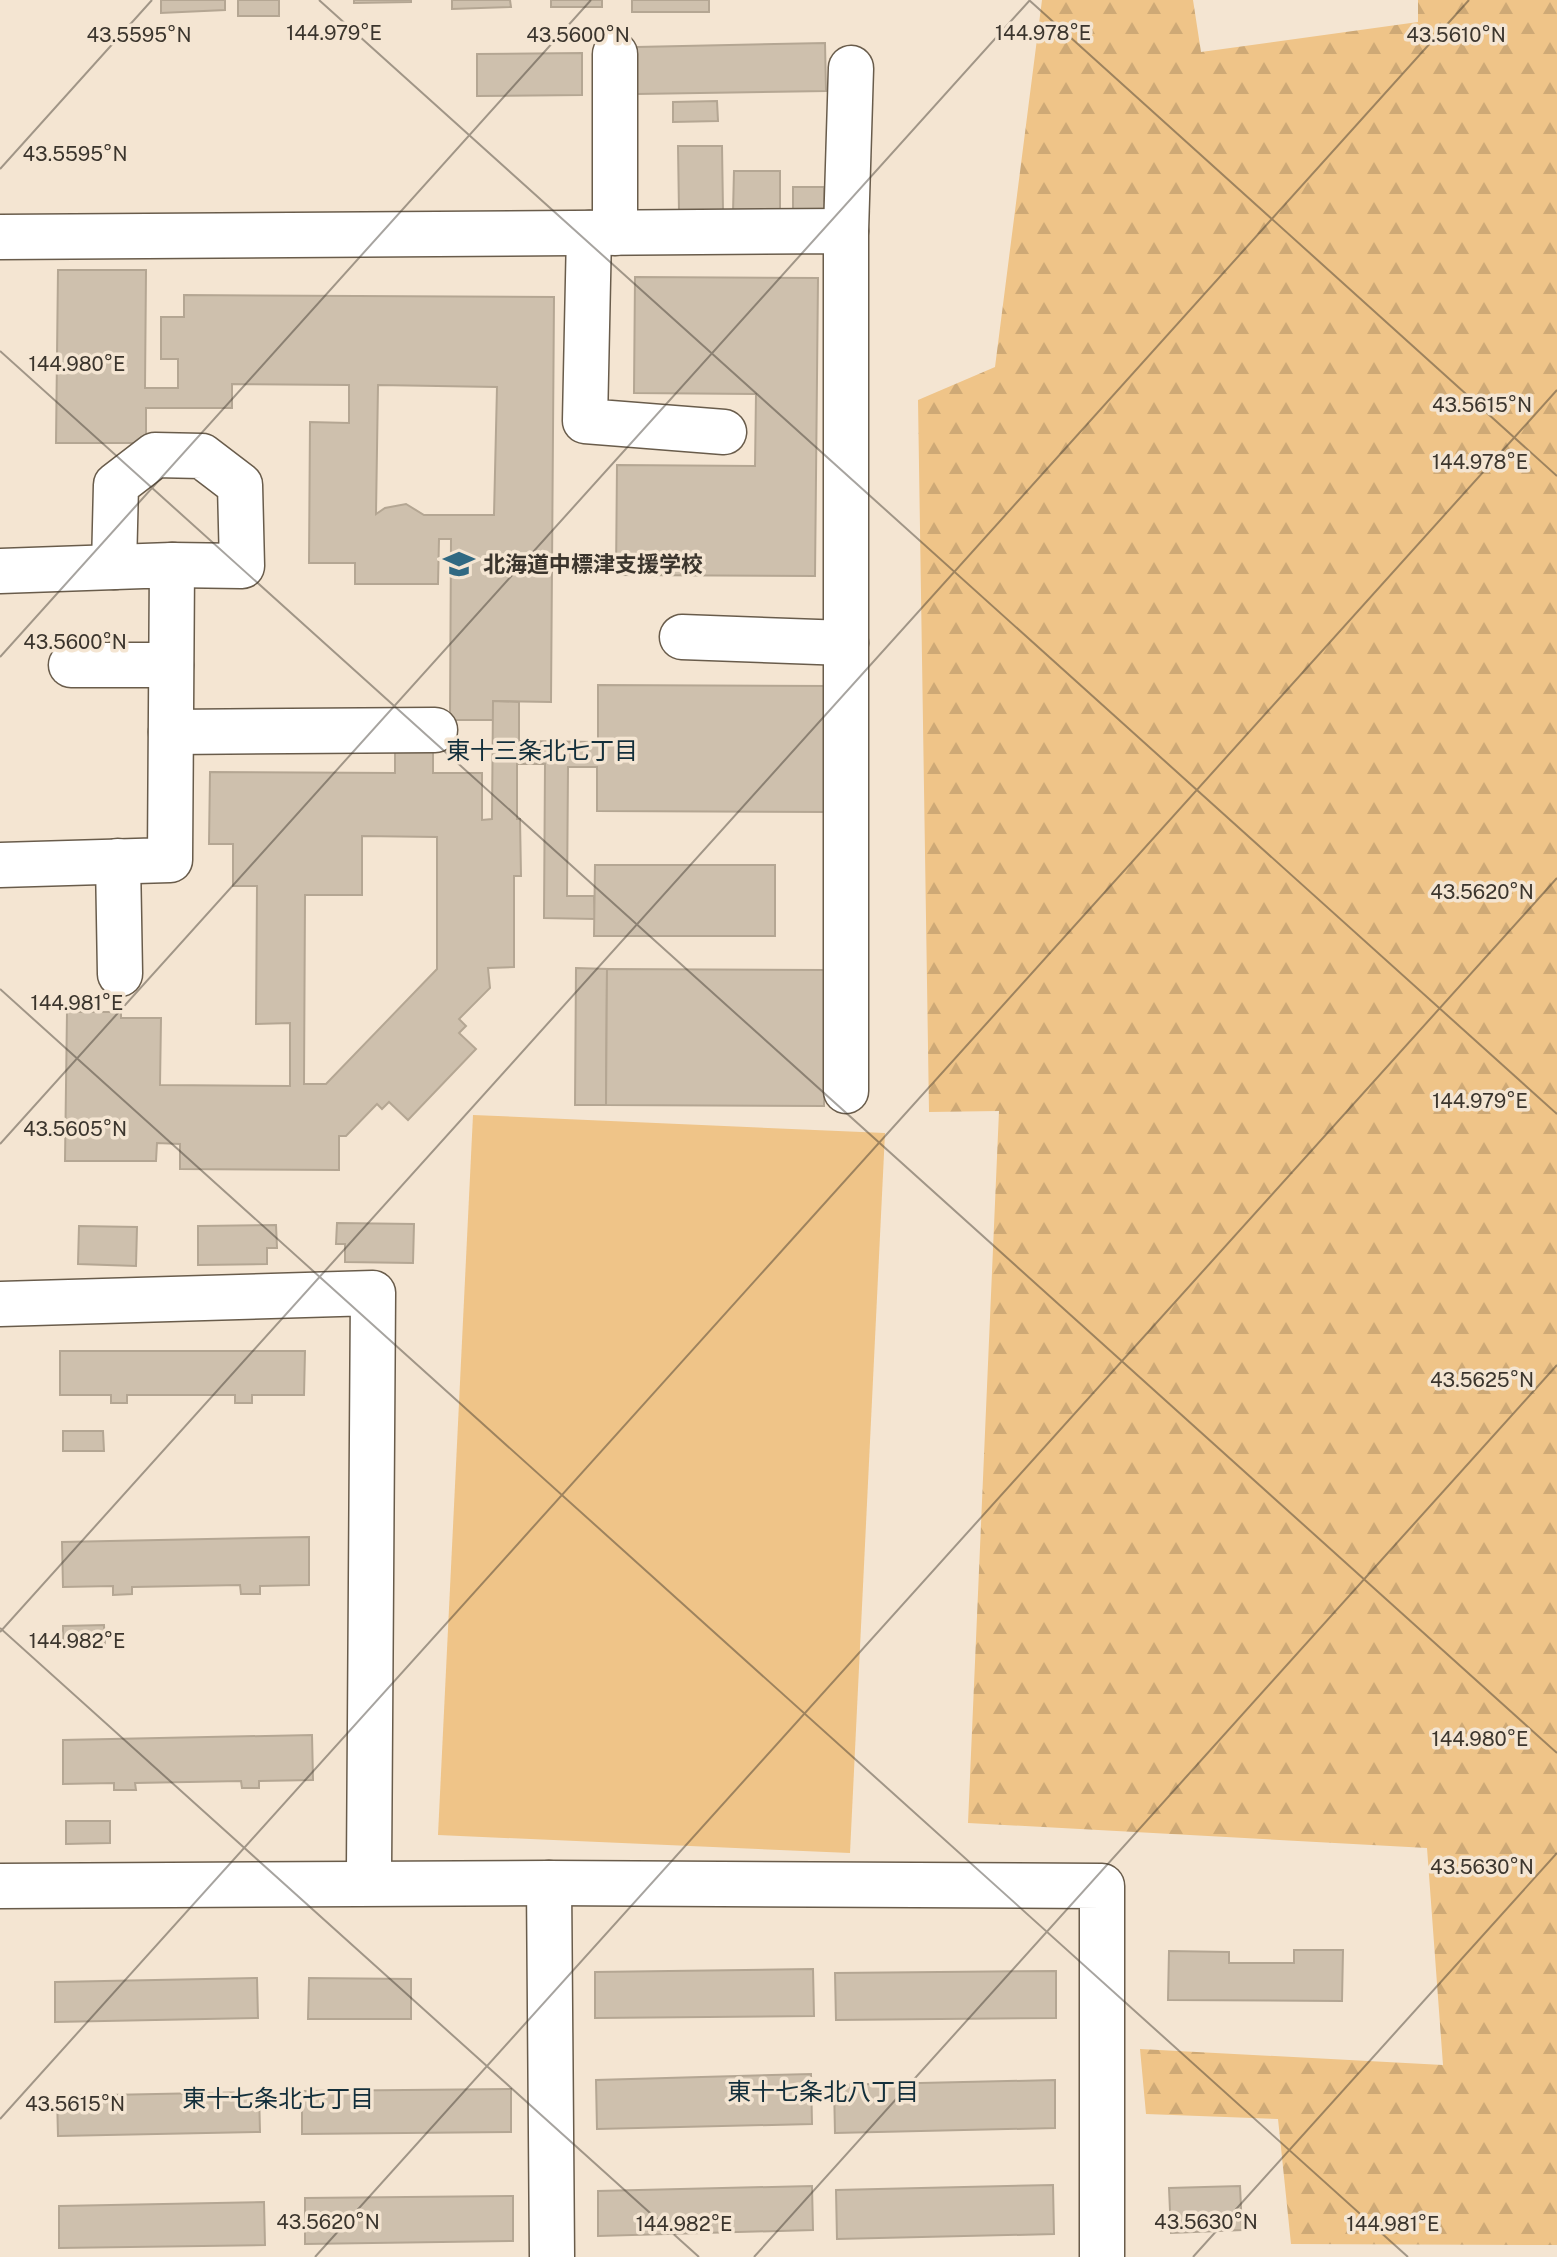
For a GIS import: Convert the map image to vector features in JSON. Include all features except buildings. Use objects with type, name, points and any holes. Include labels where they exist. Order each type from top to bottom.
[{"type":"street","points":[[615,54],[585,421],[724,432]]},
{"type":"street","points":[[846,1091],[846,231],[851,68]]},
{"type":"street","points":[[0,237],[846,231]]},
{"type":"street","points":[[0,571],[172,565],[242,566],[240,485],[202,456],[155,455],[116,485],[114,567]]},
{"type":"street","points":[[0,865],[170,860],[172,565]]},
{"type":"street","points":[[682,637],[846,643]]},
{"type":"street","points":[[71,665],[171,665]]},
{"type":"street","points":[[171,732],[435,730]]},
{"type":"street","points":[[118,861],[120,974]]},
{"type":"street","points":[[0,1304],[373,1293],[369,1870]]},
{"type":"street","points":[[549,1883],[552,2257]]},
{"type":"street","points":[[0,1886],[549,1883],[1102,1886],[1102,2257]]},
{"type":"green space","points":[[1042,0],[1193,0],[1201,52],[1418,22],[1418,0],[1557,0],[1557,2245],[1291,2244],[1278,2119],[1146,2114],[1140,2049],[1443,2065],[1427,1848],[968,1823],[999,1111],[929,1112],[918,400],[995,367]]},
{"type":"green space","points":[[473,1115],[885,1133],[850,1853],[438,1835]]},
{"type":"place","name":"北海道中標津支援学校","points":[[459,564]]},
{"type":"district","name":"東十三条北七丁目","points":[[542,750]]},
{"type":"district","name":"東十七条北八丁目","points":[[823,2091]]},
{"type":"district","name":"東十七条北七丁目","points":[[278,2098]]}]
